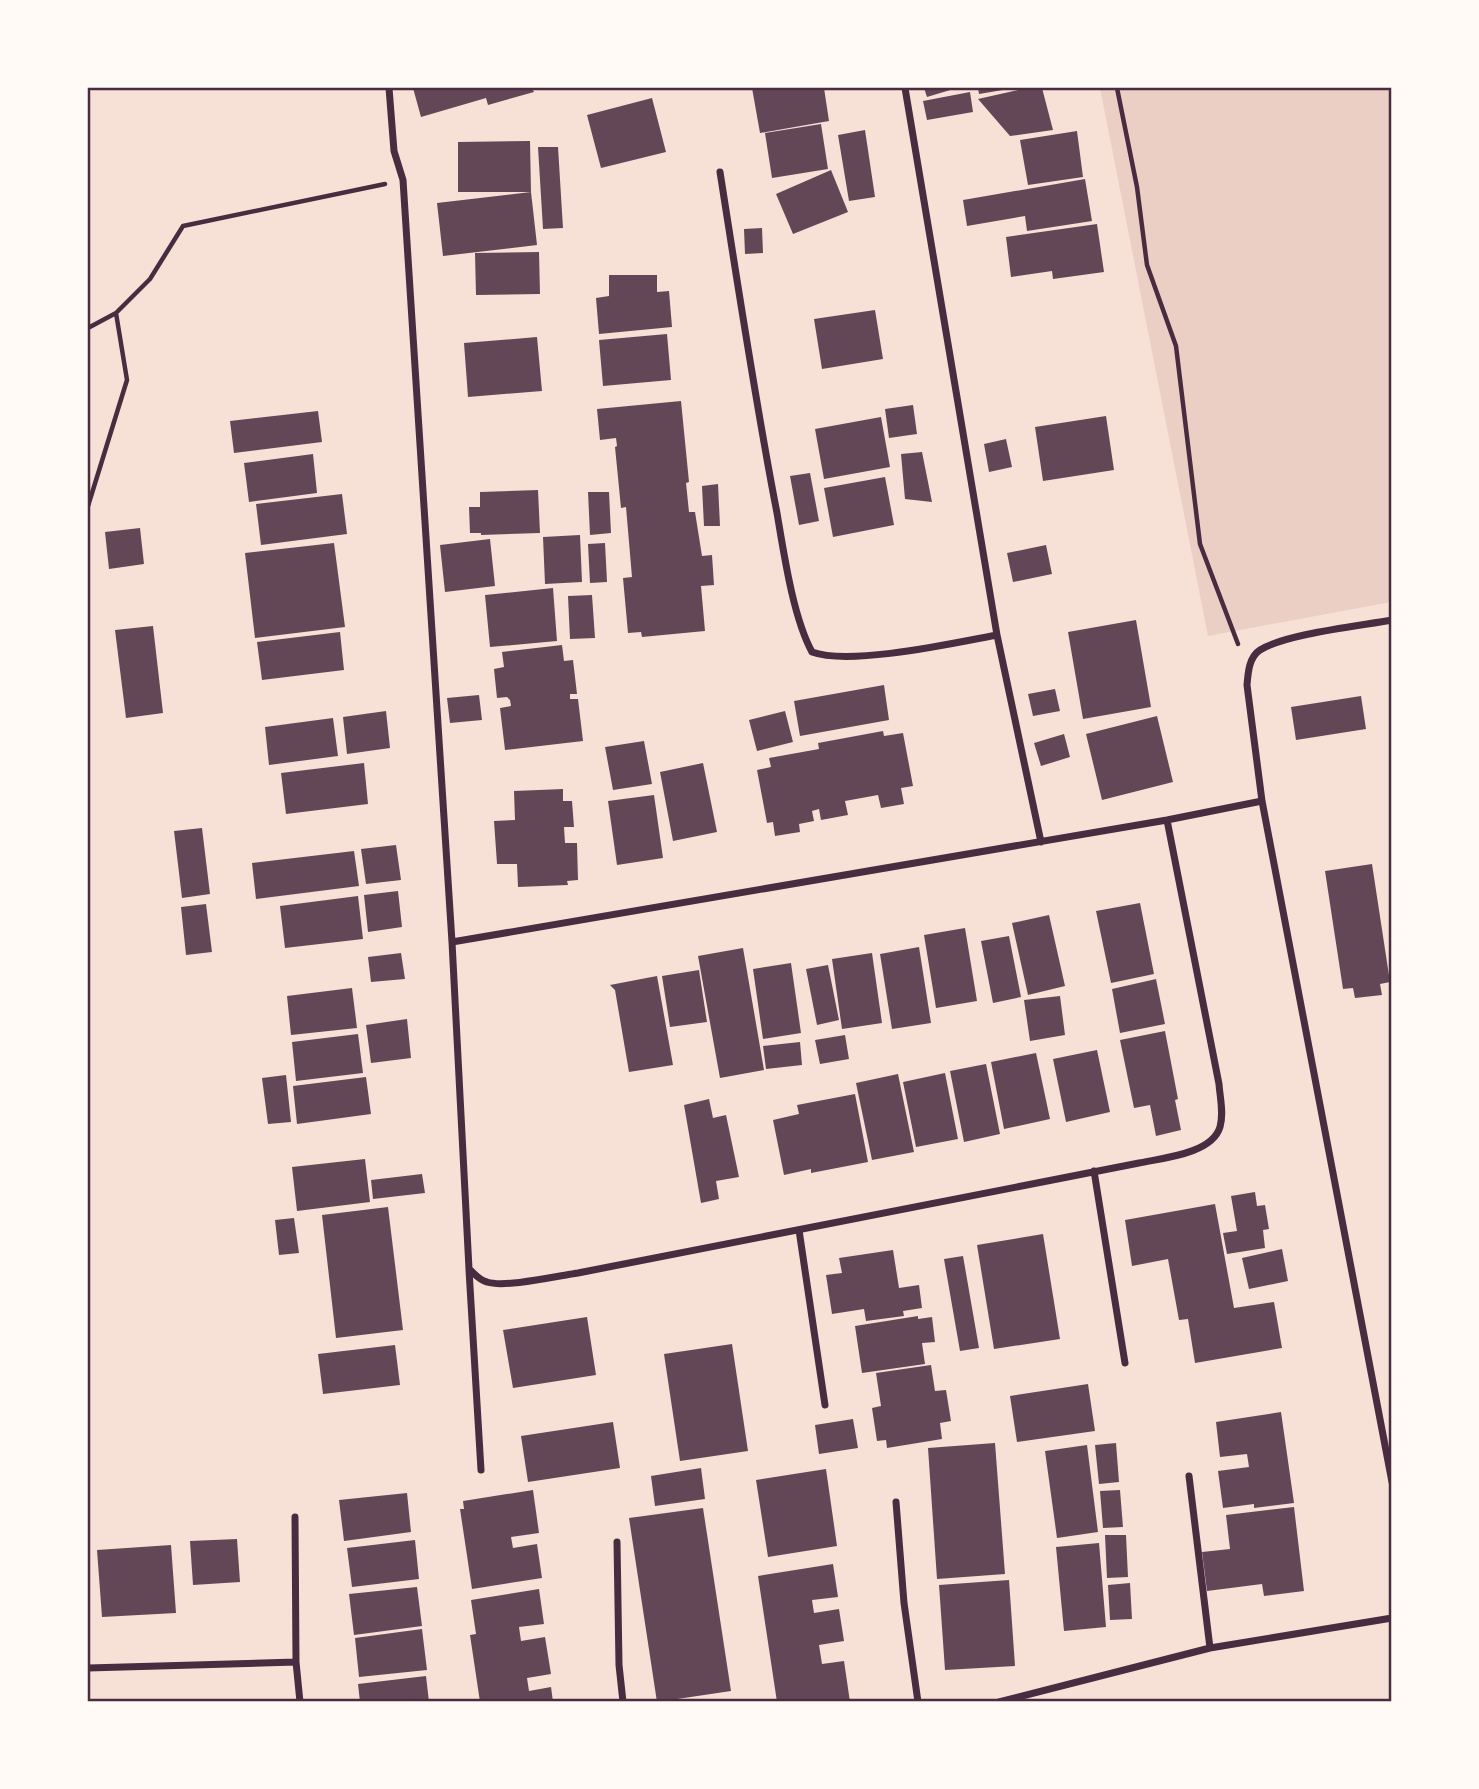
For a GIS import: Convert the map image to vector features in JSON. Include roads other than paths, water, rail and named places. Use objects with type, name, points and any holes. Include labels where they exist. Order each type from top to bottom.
[{"type":"street","points":[[389,88],[394,151],[403,180],[452,942],[481,1470]]},
{"type":"street","points":[[905,88],[997,635],[1041,842]]},
{"type":"street","points":[[720,172],[785,559],[804,638],[812,652],[824,657],[838,657],[910,650],[997,635]]},
{"type":"street","points":[[1391,620],[1295,638],[1259,650],[1248,671],[1247,685],[1262,801],[1391,1482]]},
{"type":"street","points":[[452,942],[1041,842],[1262,801]]},
{"type":"street","points":[[469,1269],[479,1279],[490,1284],[578,1273],[1194,1151],[1211,1141],[1220,1129],[1222,1110],[1219,1084],[1167,820]]},
{"type":"street","points":[[1094,1171],[1125,1363]]},
{"type":"street","points":[[799,1230],[825,1405]]},
{"type":"street","points":[[1189,1476],[1210,1648]]},
{"type":"street","points":[[896,1502],[904,1603],[919,1702]]},
{"type":"street","points":[[295,1517],[296,1662],[300,1702]]},
{"type":"street","points":[[617,1542],[622,1702]]},
{"type":"street","points":[[999,1702],[1210,1648],[1391,1618]]},
{"type":"street","points":[[88,1668],[296,1662]]}]
